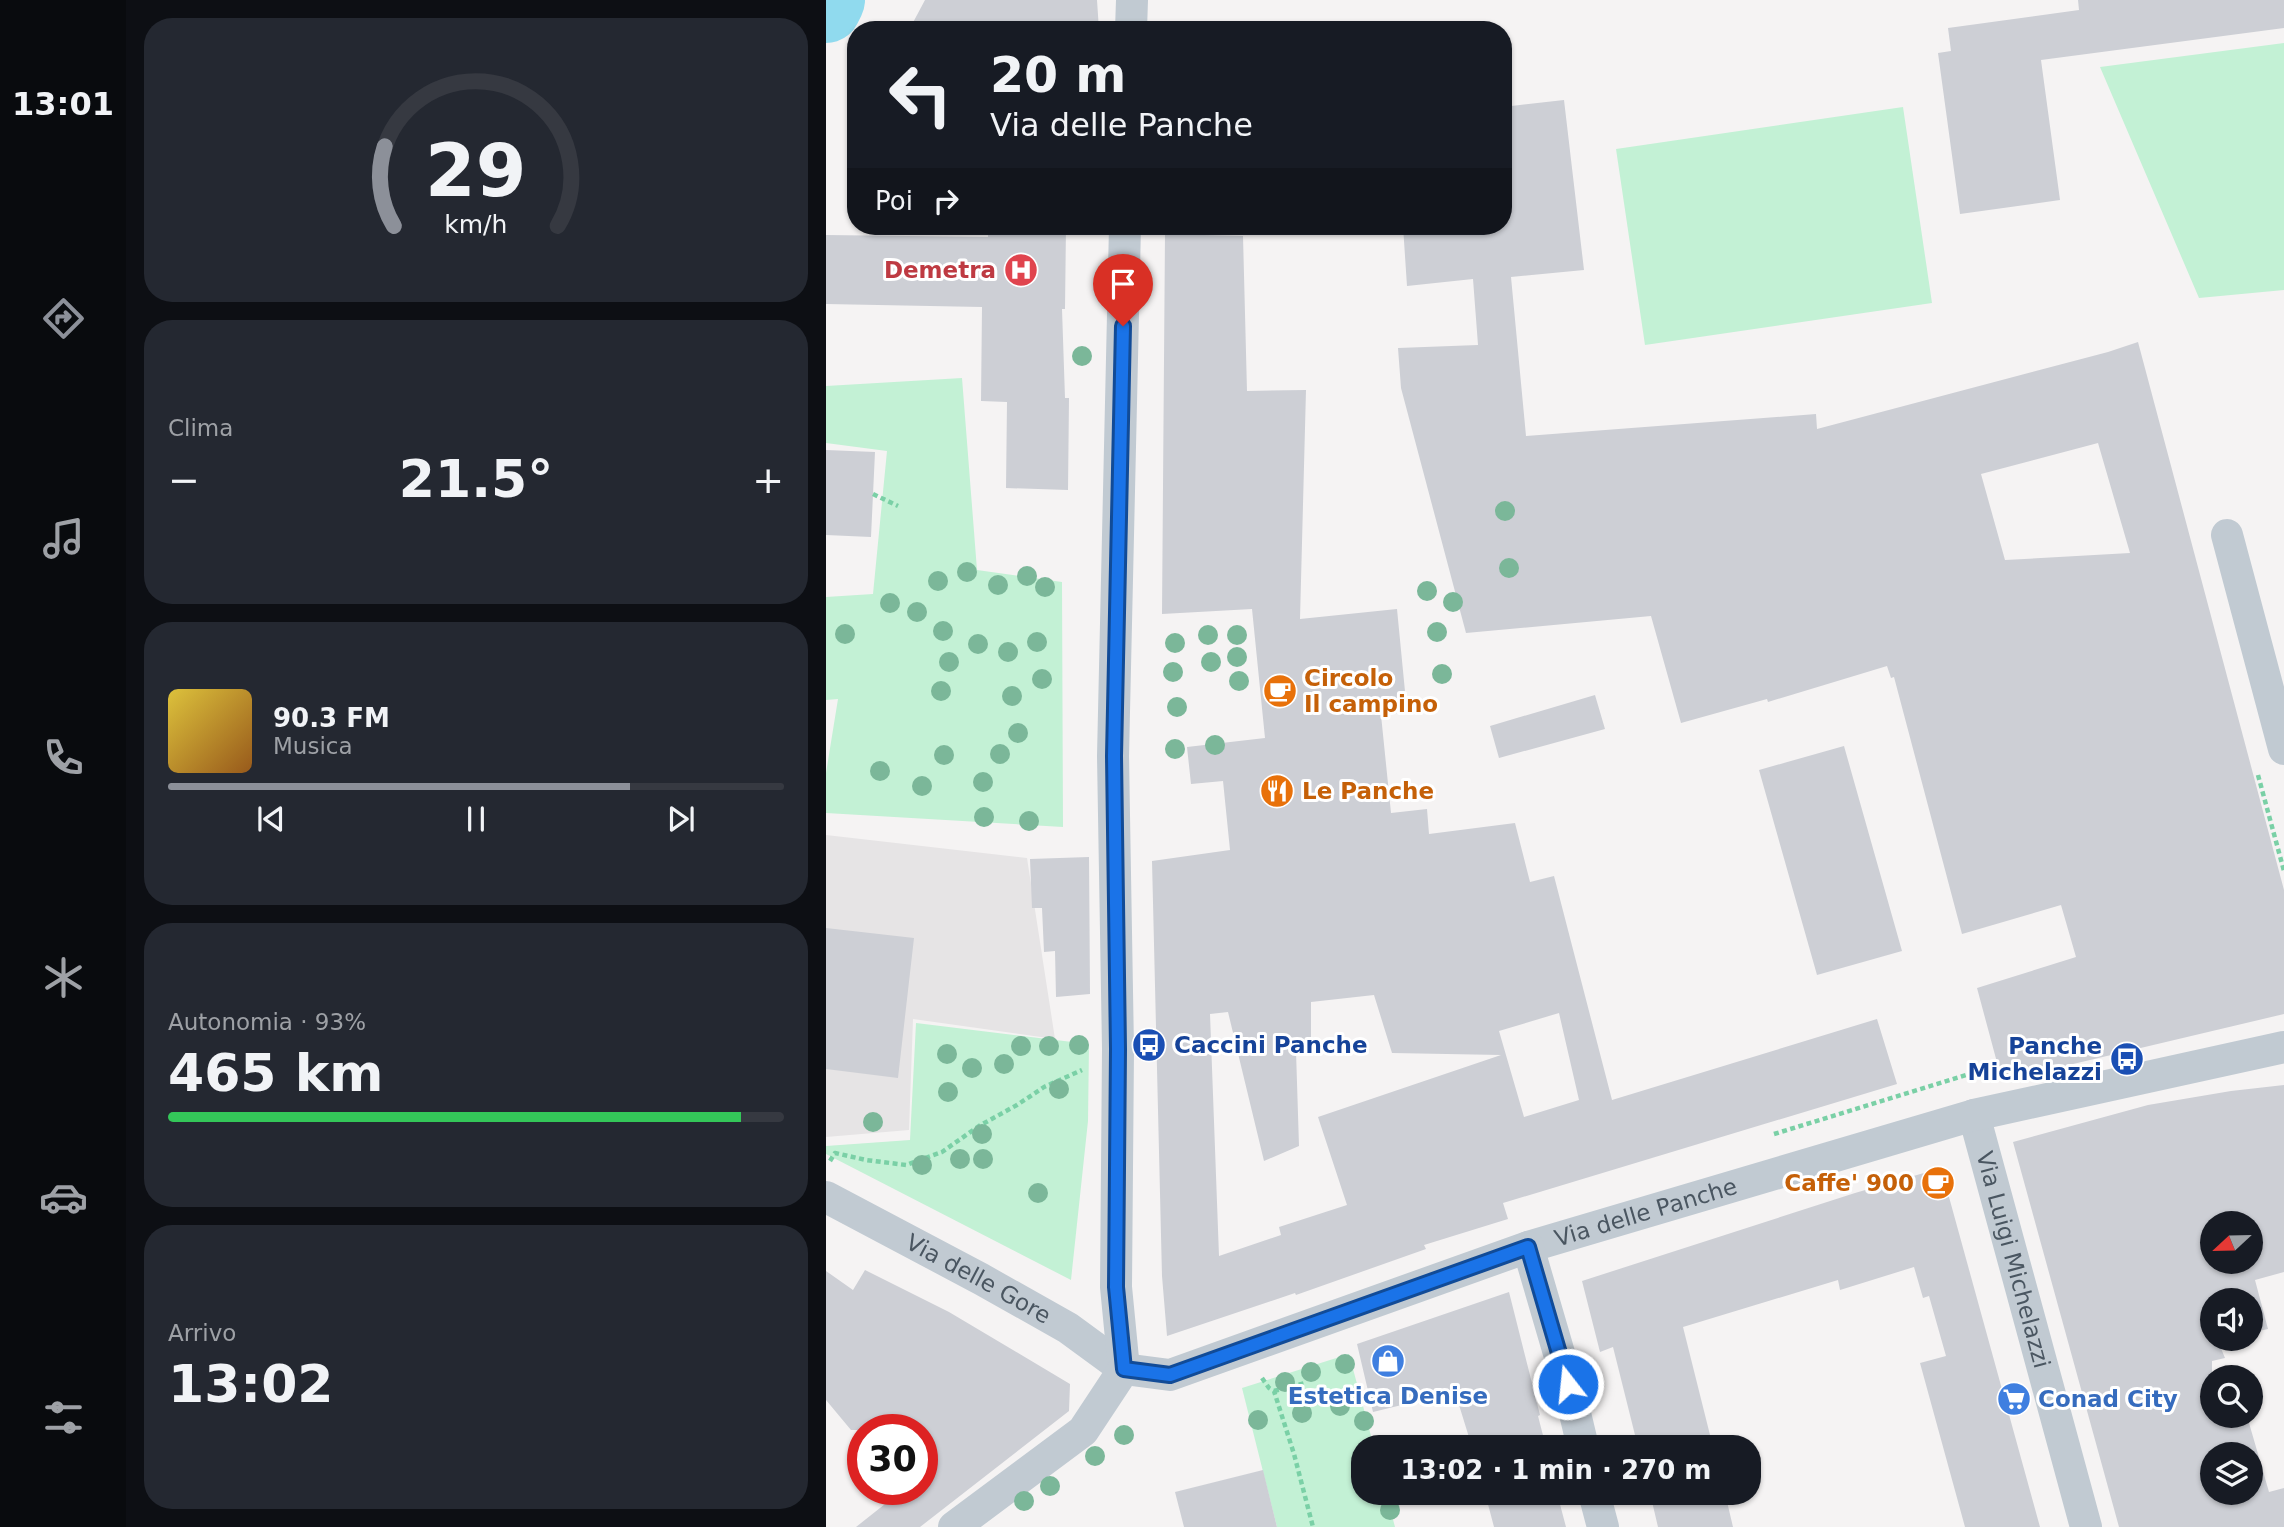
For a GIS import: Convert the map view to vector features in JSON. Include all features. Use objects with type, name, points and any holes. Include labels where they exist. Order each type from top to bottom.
[{"type":"street","points":[[1131,21],[1132,0]]},
{"type":"street","points":[[954,1527],[1083,1431],[1124,1369],[1116,1287],[1118,1049],[1114,756],[1125,235]]},
{"type":"street","points":[[2227,535],[2284,749]]},
{"type":"street","name":"Via delle Panche","points":[[1124,1369],[1170,1375],[1528,1247],[1974,1115],[2284,1046]]},
{"type":"street","name":"Via Luigi Michelazzi","points":[[1974,1115],[2086,1527]]},
{"type":"street","name":"Via delle Gore","points":[[826,1197],[1057,1322],[1124,1369]]},
{"type":"street","points":[[1528,1247],[1565,1372],[1580,1435]]},
{"type":"street","points":[[1597,1505],[1603,1527]]},
{"type":"path","points":[[873,494],[898,506]]},
{"type":"path","points":[[830,1161],[835,1153],[906,1165],[942,1152],[1044,1087],[1086,1069]]},
{"type":"path","points":[[1263,1381],[1274,1391],[1313,1527]]},
{"type":"path","points":[[1274,1391],[1305,1383]]},
{"type":"shaded area","points":[[826,835],[1027,858],[1055,1039],[913,1019],[909,1130],[826,1137]]},
{"type":"green space","points":[[2284,43],[2284,290],[2199,298],[2100,67]]},
{"type":"green space","points":[[1903,107],[1932,303],[1645,345],[1616,149]]},
{"type":"green space","points":[[962,378],[977,570],[1062,582],[1063,827],[826,813],[826,773],[838,699],[826,700],[826,597],[873,594],[887,451],[826,443],[826,386]]},
{"type":"green space","points":[[916,1023],[1089,1044],[1088,1121],[1071,1280],[826,1154],[826,1146],[910,1140]]},
{"type":"green space","points":[[1349,1354],[1371,1435],[1351,1435],[1351,1505],[1389,1505],[1395,1527],[1277,1527],[1242,1388]]},
{"type":"building","points":[[925,0],[1097,0],[1098,21],[914,21]]},
{"type":"building","points":[[2078,0],[2284,0],[2284,28],[2041,60],[2060,200],[1960,214],[1938,53],[1951,51],[1948,28],[2079,10]]},
{"type":"building","points":[[1564,100],[1584,270],[1511,277],[1526,436],[1816,414],[1817,429],[2138,342],[2284,890],[2284,1014],[2002,1081],[1977,988],[2076,957],[2061,905],[1962,934],[1894,677],[1891,678],[1887,666],[1768,702],[1767,699],[1681,723],[1651,616],[1466,633],[1401,388],[1398,348],[1478,345],[1473,279],[1407,286],[1404,235],[1512,235],[1512,106]],"holes":[[[2098,443],[2130,553],[2005,560],[1981,474]]]},
{"type":"building","points":[[826,235],[1066,235],[1065,309],[1062,309],[1065,398],[1069,398],[1068,490],[1006,488],[1007,402],[981,401],[982,307],[826,304]]},
{"type":"building","points":[[1165,235],[1243,236],[1247,391],[1306,390],[1300,619],[1397,609],[1407,712],[1381,715],[1391,813],[1427,809],[1429,834],[1515,823],[1530,882],[1554,876],[1612,1100],[1877,1019],[1897,1084],[1503,1203],[1508,1219],[1424,1245],[1426,1249],[1296,1295],[1295,1293],[1167,1336],[1162,1276],[1152,861],[1230,850],[1223,781],[1191,784],[1187,747],[1265,738],[1252,609],[1162,614]],"holes":[[[1374,995],[1392,1053],[1501,1055],[1318,1117],[1347,1205],[1279,1227],[1281,1235],[1219,1256],[1210,1014],[1228,1012],[1264,1161],[1299,1146],[1296,1051],[1311,1052],[1311,1002]],[[1559,1013],[1579,1100],[1524,1117],[1499,1031]]]},
{"type":"building","points":[[826,450],[875,452],[871,537],[826,535]]},
{"type":"building","points":[[1595,695],[1605,729],[1499,758],[1490,726]]},
{"type":"building","points":[[1844,746],[1902,951],[1817,975],[1759,770]]},
{"type":"building","points":[[1089,857],[1090,994],[1056,997],[1055,951],[1044,952],[1042,908],[1032,908],[1030,859]]},
{"type":"building","points":[[826,928],[914,938],[898,1078],[826,1069]]},
{"type":"building","points":[[2284,1085],[2284,1272],[2255,1280],[2257,1288],[2200,1288],[2200,1351],[2222,1351],[2225,1358],[2212,1361],[2212,1365],[2200,1365],[2200,1428],[2250,1428],[2255,1442],[2200,1442],[2200,1505],[2263,1505],[2263,1471],[2269,1492],[2284,1488],[2284,1527],[2119,1527],[2013,1142],[2148,1105]]},
{"type":"building","points":[[1941,1168],[2040,1527],[1965,1527],[1920,1363],[1946,1356],[1929,1296],[1923,1298],[1914,1267],[1840,1290],[1838,1280],[1683,1327],[1710,1435],[1635,1435],[1613,1347],[1600,1352],[1582,1281]]},
{"type":"building","points":[[865,1270],[949,1312],[1070,1384],[1069,1411],[920,1527],[856,1527],[884,1505],[938,1505],[938,1414],[847,1414],[847,1425],[826,1400],[826,1271],[853,1290]]},
{"type":"building","points":[[1509,1292],[1543,1435],[1468,1435],[1455,1392],[1373,1412],[1357,1344]]},
{"type":"building","points":[[2263,1310],[2268,1329],[2263,1330]]},
{"type":"building","points":[[1263,1470],[1277,1527],[1184,1527],[1175,1492]]},
{"type":"building","points":[[1488,1505],[1560,1505],[1566,1527],[1494,1527]]},
{"type":"building","points":[[1653,1505],[1728,1505],[1733,1527],[1658,1527]]},
{"type":"waterway","points":[[826,8],[830,0]]},
{"type":"place","name":"Demetra","points":[[1021,270]]},
{"type":"place","name":"Circolo Il campino","points":[[1280,691]]},
{"type":"place","name":"Le Panche","points":[[1277,791]]},
{"type":"place","name":"Caccini Panche","points":[[1149,1045]]},
{"type":"place","name":"Panche Michelazzi","points":[[2127,1059]]},
{"type":"place","name":"Caffe' 900","points":[[1938,1183]]},
{"type":"place","name":"Estetica Denise","points":[[1388,1361]]},
{"type":"place","name":"Conad City","points":[[2014,1399]]},
{"type":"route","points":[[1123,326],[1114,756],[1118,1049],[1116,1287],[1124,1369],[1170,1375],[1528,1247],[1568,1384]]}]
